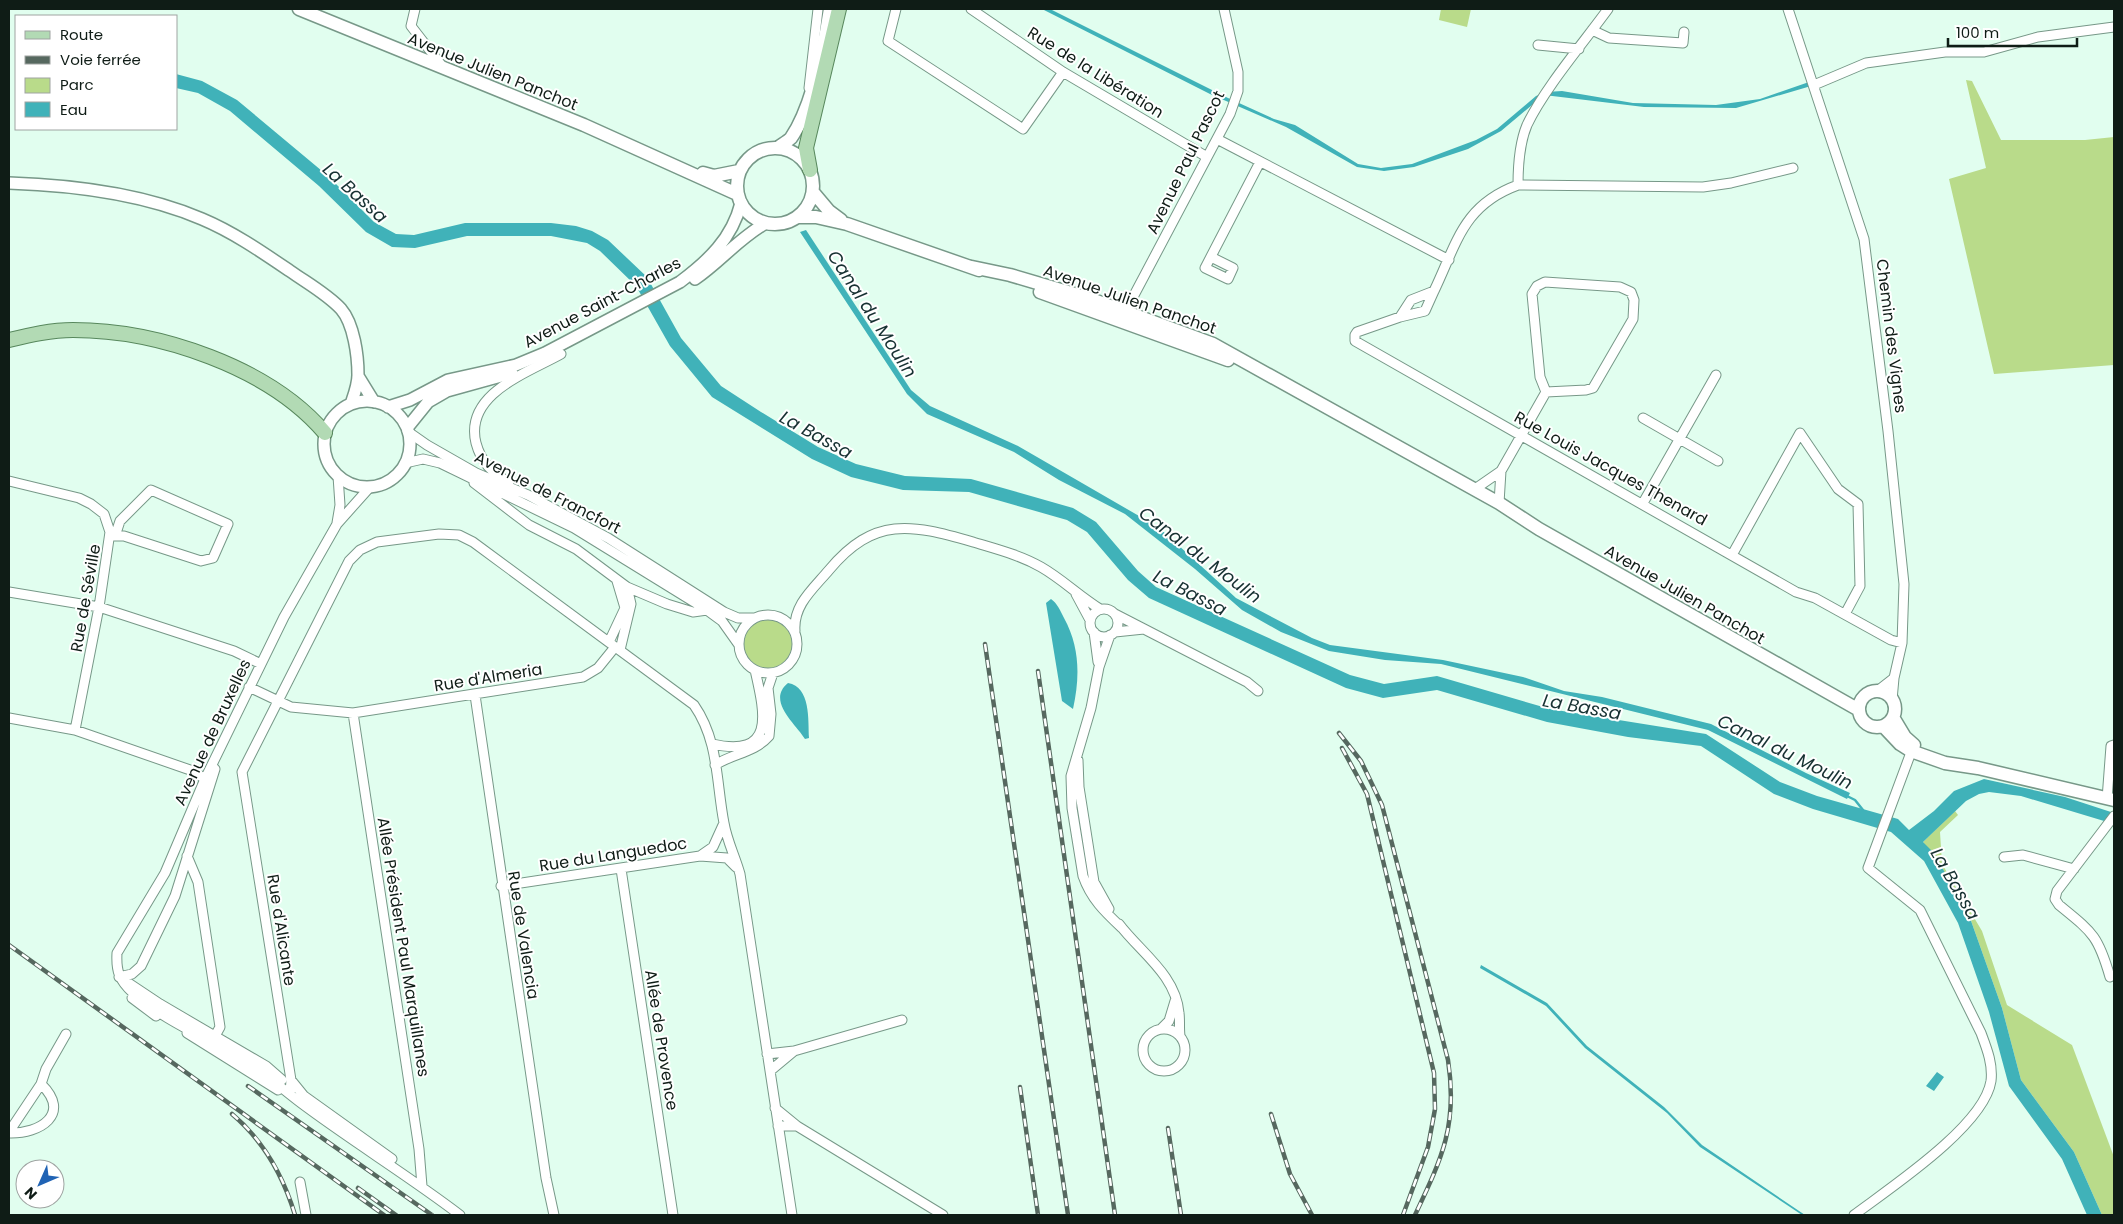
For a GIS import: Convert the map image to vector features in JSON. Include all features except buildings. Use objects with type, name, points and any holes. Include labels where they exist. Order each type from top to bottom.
[{"type":"main road","name":"Avenue Julien Panchot","points":[[299,9],[674,164],[739,199]]},
{"type":"main road","points":[[779,147],[790,139],[808,98],[830,9]]},
{"type":"main road","points":[[810,170],[797,155],[779,147],[766,148],[755,152],[746,160],[739,171],[736,182],[739,199],[751,216],[766,223],[782,224],[798,217],[808,206],[813,192],[810,170],[806,148],[838,9]]},
{"type":"main road","name":"Avenue Julien Panchot","points":[[674,164],[714,176],[739,171]]},
{"type":"main road","name":"Avenue Julien Panchot","points":[[813,192],[829,211],[847,224]]},
{"type":"main road","name":"Avenue Julien Panchot","points":[[798,217],[816,217],[847,224],[1123,316],[1271,378],[1499,502],[1539,529],[1815,687],[1860,706]]},
{"type":"main road","points":[[9,342],[42,333],[86,331],[148,339],[226,363],[291,400],[310,415],[325,433]]},
{"type":"main road","name":"Avenue Julien Panchot","points":[[1426,463],[1460,488],[1497,510],[1539,529]]},
{"type":"main road","points":[[1893,717],[1878,728],[1867,725],[1862,721],[1860,706],[1867,694],[1876,692],[1888,695],[1892,700],[1894,708],[1893,717],[1913,748]]},
{"type":"main road","points":[[1883,726],[1900,744],[1978,768],[2055,786],[2111,796]]},
{"type":"street","points":[[415,9],[411,26],[443,68]]},
{"type":"street","points":[[808,98],[818,9]]},
{"type":"street","points":[[896,9],[888,41],[1023,129],[1063,72]]},
{"type":"street","name":"Rue de la Libération","points":[[971,9],[1063,72],[1207,157]]},
{"type":"street","name":"Avenue Paul Pascot","points":[[1123,316],[1230,114],[1238,91],[1238,72],[1224,9]]},
{"type":"street","points":[[1608,9],[1527,126],[1519,155],[1518,185],[1703,187],[1731,183],[1793,168]]},
{"type":"street","name":"Chemin des Vignes","points":[[1788,9],[1864,239],[1888,431],[1904,584],[1902,643],[1894,678],[1892,700]]},
{"type":"street","points":[[1814,85],[1866,63],[1945,52],[1984,52],[2038,37],[2114,27]]},
{"type":"street","points":[[1592,30],[1609,38],[1683,43],[1684,32]]},
{"type":"street","points":[[1538,45],[1579,49]]},
{"type":"street","points":[[1217,139],[1448,260]]},
{"type":"street","points":[[1211,257],[1260,162]]},
{"type":"street","points":[[9,183],[60,185],[116,195],[171,208],[202,219],[254,246],[326,296],[343,311],[351,330],[358,376],[374,402]]},
{"type":"street","name":"Rue Louis Jacques Thenard","points":[[1518,185],[1499,192],[1478,207],[1460,234],[1425,311],[1400,317],[1358,332],[1355,335],[1355,342],[1796,592],[1815,598],[1891,640],[1902,643]]},
{"type":"street","name":"Avenue Saint-Charles","points":[[665,294],[697,269],[718,248],[736,220],[739,199]]},
{"type":"street","name":"Avenue Saint-Charles","points":[[388,407],[410,400],[448,380],[516,365],[640,307],[710,269],[749,232],[766,223]]},
{"type":"street","points":[[1545,282],[1598,285],[1620,287],[1631,292],[1634,300],[1633,319],[1594,388],[1546,392],[1540,377],[1532,294],[1537,286],[1545,282]]},
{"type":"street","points":[[1400,317],[1411,300],[1434,291]]},
{"type":"street","name":"Avenue Saint-Charles","points":[[407,429],[428,402],[446,390],[513,372],[561,354],[640,307]]},
{"type":"street","points":[[561,354],[500,388],[486,399],[476,415],[474,433],[484,464],[501,477],[550,503],[588,527]]},
{"type":"street","points":[[1642,503],[1716,375]]},
{"type":"street","points":[[350,404],[358,376]]},
{"type":"street","points":[[1499,502],[1501,471],[1546,392]]},
{"type":"street","points":[[374,402],[388,407],[399,416],[407,429],[409,447],[405,463],[391,479],[370,487],[359,486],[338,476],[326,456],[325,433],[335,416],[350,404],[374,402]]},
{"type":"street","points":[[1644,418],[1718,461]]},
{"type":"street","name":"Avenue de Francfort","points":[[407,429],[427,445],[476,473],[528,495],[588,527],[724,612],[738,618],[753,618]]},
{"type":"street","points":[[1732,555],[1800,433],[1838,489],[1858,504],[1860,586],[1845,614]]},
{"type":"street","name":"Avenue de Francfort","points":[[405,463],[423,459],[440,463],[574,528],[707,610],[722,622],[739,645]]},
{"type":"street","points":[[1475,489],[1501,471]]},
{"type":"street","name":"Avenue de Bruxelles","points":[[337,524],[340,505],[338,476]]},
{"type":"street","points":[[468,477],[529,525],[576,549],[627,587],[667,604],[693,612],[707,610]]},
{"type":"street","name":"Rue de Séville","points":[[9,481],[79,498],[91,504],[104,514],[113,536],[100,588],[99,607],[75,730]]},
{"type":"street","name":"Avenue de Bruxelles","points":[[119,977],[117,953],[165,873],[205,779],[224,745],[249,687],[284,617],[337,524],[370,487]]},
{"type":"street","points":[[151,490],[228,524],[213,558],[208,561],[201,561],[124,536],[113,536],[120,521],[151,490]]},
{"type":"street","points":[[800,605],[794,622],[798,645],[794,658],[784,668],[773,673],[755,670],[744,660],[739,645],[742,630],[753,618],[787,612],[800,605],[849,548],[876,534],[903,528],[919,528],[940,533],[1020,556],[1049,572],[1076,594],[1100,609]]},
{"type":"street","points":[[276,702],[349,561],[360,550],[377,542],[439,534],[459,535],[473,542],[694,705],[706,723],[712,744],[723,822],[728,844],[740,874],[792,1215]]},
{"type":"street","points":[[615,646],[625,608],[617,581]]},
{"type":"street","points":[[615,646],[631,604],[627,587]]},
{"type":"street","points":[[9,592],[99,607],[234,651],[261,664]]},
{"type":"street","points":[[1076,594],[1090,620],[1094,632],[1099,667]]},
{"type":"street","points":[[1090,620],[1093,613],[1100,609],[1108,609],[1247,682],[1258,691]]},
{"type":"street","points":[[1115,614],[1118,623],[1099,667],[1092,708],[1070,776],[1070,788],[1083,876],[1094,899],[1166,977],[1176,998],[1180,1013],[1180,1036]]},
{"type":"street","points":[[775,615],[790,624],[795,631]]},
{"type":"street","points":[[1094,632],[1102,637],[1135,628],[1147,629]]},
{"type":"street","name":"Rue d'Almeria","points":[[249,687],[276,702],[291,707],[318,711],[353,712],[475,695],[483,692],[583,677],[598,668],[615,646]]},
{"type":"street","points":[[712,744],[728,748],[750,745],[762,733],[764,720],[755,670]]},
{"type":"street","points":[[716,765],[728,757],[757,748],[769,736],[771,714],[768,688],[773,673]]},
{"type":"street","points":[[1876,692],[1894,678]]},
{"type":"street","name":"Rue de Valencia","points":[[475,695],[501,886],[546,1178],[554,1215]]},
{"type":"street","name":"Rue d'Alicante","points":[[276,702],[242,772],[291,1080],[290,1093]]},
{"type":"street","name":"Allée Président Paul Marquillanes","points":[[353,712],[419,1149],[422,1186]]},
{"type":"street","points":[[9,718],[75,730],[193,771],[205,779]]},
{"type":"street","points":[[2111,796],[2113,744]]},
{"type":"street","points":[[119,977],[132,974],[141,966],[175,896],[224,745]]},
{"type":"street","points":[[1854,1215],[1940,1149],[1980,1107],[1991,1082],[1989,1053],[1984,1040],[1920,910],[1868,868],[1913,748]]},
{"type":"street","points":[[2110,977],[2102,949],[2096,938],[2058,905],[2055,899],[2057,892],[2114,816]]},
{"type":"street","name":"Rue du Languedoc","points":[[700,856],[713,847],[723,822]]},
{"type":"street","points":[[2004,856],[2023,855],[2074,870]]},
{"type":"street","points":[[187,856],[198,882],[220,1027],[215,1036]]},
{"type":"street","name":"Rue du Languedoc","points":[[501,886],[700,856],[727,858],[740,874]]},
{"type":"street","name":"Allée de Provence","points":[[621,869],[673,1215]]},
{"type":"street","points":[[119,977],[134,993],[164,1014],[224,1047],[265,1073],[300,1102]]},
{"type":"street","points":[[119,977],[127,994],[142,1007],[300,1102],[422,1186],[460,1215]]},
{"type":"street","points":[[119,977],[266,1066],[284,1082],[290,1093]]},
{"type":"street","points":[[1162,1029],[1169,1021],[1176,998]]},
{"type":"street","points":[[767,1054],[794,1051],[902,1020]]},
{"type":"street","points":[[1162,1029],[1168,1029],[1180,1036],[1185,1053],[1179,1064],[1167,1071],[1154,1069],[1146,1061],[1144,1044],[1150,1034],[1162,1029]]},
{"type":"street","points":[[41,1084],[49,1092],[54,1113],[48,1123],[22,1133],[9,1132],[41,1084],[46,1069],[66,1034]]},
{"type":"street","points":[[770,1071],[794,1051]]},
{"type":"street","points":[[291,1080],[304,1096],[404,1167],[422,1186]]},
{"type":"street","points":[[775,1108],[797,1126],[943,1215]]},
{"type":"street","points":[[778,1126],[797,1126]]},
{"type":"street","points":[[300,1182],[306,1215]]},
{"type":"green space","points":[[1441,9],[1471,9],[1467,27],[1439,20]]},
{"type":"green space","points":[[1966,80],[1972,81],[2001,140],[2085,140],[2114,137],[2114,365],[1994,374],[1949,179],[1986,168]]},
{"type":"green space","points":[[768,620],[777,622],[785,627],[790,635],[792,644],[790,653],[785,661],[777,666],[768,668],[759,666],[751,661],[746,653],[744,644],[746,635],[751,627],[759,622]]},
{"type":"green space","points":[[1955,811],[1958,815],[1940,832],[1942,864],[1982,931],[2007,1005],[2072,1045],[2114,1157],[2114,1215],[2102,1215],[2074,1152],[2021,1080],[2002,1008],[1970,918],[1923,842]]},
{"type":"water","points":[[1042,9],[1050,9],[1228,98],[1274,119],[1295,125],[1358,164],[1381,168],[1412,164],[1476,140],[1497,129],[1536,96],[1546,92],[1562,91],[1633,103],[1716,105],[1760,99],[1809,82],[1811,86],[1736,108],[1644,107],[1544,95],[1501,131],[1468,149],[1414,167],[1384,171],[1357,167],[1286,127],[1210,94]]},
{"type":"water","points":[[178,75],[202,81],[237,100],[328,176],[374,222],[396,234],[414,235],[465,223],[551,223],[576,226],[592,231],[608,240],[647,277],[681,338],[721,386],[818,447],[856,464],[905,476],[971,479],[1073,508],[1096,522],[1138,571],[1156,587],[1350,675],[1384,684],[1437,676],[1550,709],[1706,734],[1780,782],[1817,796],[1898,819],[1909,830],[1934,811],[1954,791],[1984,779],[2065,797],[2114,813],[2114,824],[2021,796],[1989,792],[1979,794],[1966,801],[1923,842],[1934,853],[1970,918],[2002,1008],[2021,1080],[2074,1152],[2102,1215],[2087,1215],[2062,1159],[2009,1086],[1989,1012],[1958,923],[1924,861],[1891,832],[1813,809],[1774,794],[1701,746],[1628,737],[1547,722],[1437,690],[1383,698],[1346,688],[1149,598],[1128,580],[1087,532],[1067,520],[969,492],[903,490],[851,477],[812,459],[712,397],[670,346],[636,286],[600,251],[587,243],[551,236],[467,236],[415,248],[392,247],[366,232],[319,186],[230,111],[198,93],[178,88]]},
{"type":"water","points":[[806,230],[911,390],[930,406],[1018,446],[1146,520],[1165,533],[1236,598],[1312,638],[1330,645],[1443,660],[1523,677],[1564,691],[1602,697],[1711,724],[1806,773],[1850,793],[1847,799],[1708,730],[1441,664],[1385,660],[1329,651],[1281,632],[1242,610],[1195,569],[1125,514],[1059,480],[1014,452],[927,414],[907,394],[800,232]]},
{"type":"water","points":[[1051,599],[1058,607],[1069,629],[1076,651],[1077,685],[1073,709],[1062,701],[1046,603]]},
{"type":"water","points":[[788,683],[801,691],[804,697],[807,705],[809,738],[805,739],[781,705],[780,697],[782,690]]},
{"type":"water","points":[[1481,965],[1547,1003],[1587,1046],[1664,1107],[1702,1145],[1805,1215],[1802,1215],[1700,1147],[1667,1113],[1585,1048],[1546,1006],[1480,968]]},
{"type":"water","points":[[1937,1072],[1944,1077],[1934,1091],[1926,1086]]},
{"type":"waterway","name":"Canal du Moulin","points":[[1847,796],[1855,800],[1863,810]]},
{"type":"railway","points":[[985,644],[1068,1215]]},
{"type":"railway","points":[[1038,671],[1115,1215]]},
{"type":"railway","points":[[1339,733],[1361,761],[1382,805],[1448,1060],[1451,1083],[1449,1123],[1440,1158],[1415,1215]]},
{"type":"railway","points":[[1342,748],[1367,794],[1434,1073],[1435,1109],[1428,1147],[1403,1215]]},
{"type":"railway","points":[[9,945],[384,1215]]},
{"type":"railway","points":[[248,1086],[432,1215]]},
{"type":"railway","points":[[1020,1087],[1038,1215]]},
{"type":"railway","points":[[232,1114],[263,1147],[285,1186],[295,1215]]},
{"type":"railway","points":[[1271,1114],[1290,1174],[1312,1215]]},
{"type":"railway","points":[[1168,1128],[1181,1215]]},
{"type":"railway","points":[[358,1188],[396,1215]]},
{"type":"water label","name":"La Bassa","points":[[355,193]]},
{"type":"water label","name":"La Bassa","points":[[816,435]]},
{"type":"water label","name":"La Bassa","points":[[1190,593]]},
{"type":"water label","name":"La Bassa","points":[[1582,707]]},
{"type":"water label","name":"La Bassa","points":[[1955,884]]}]
